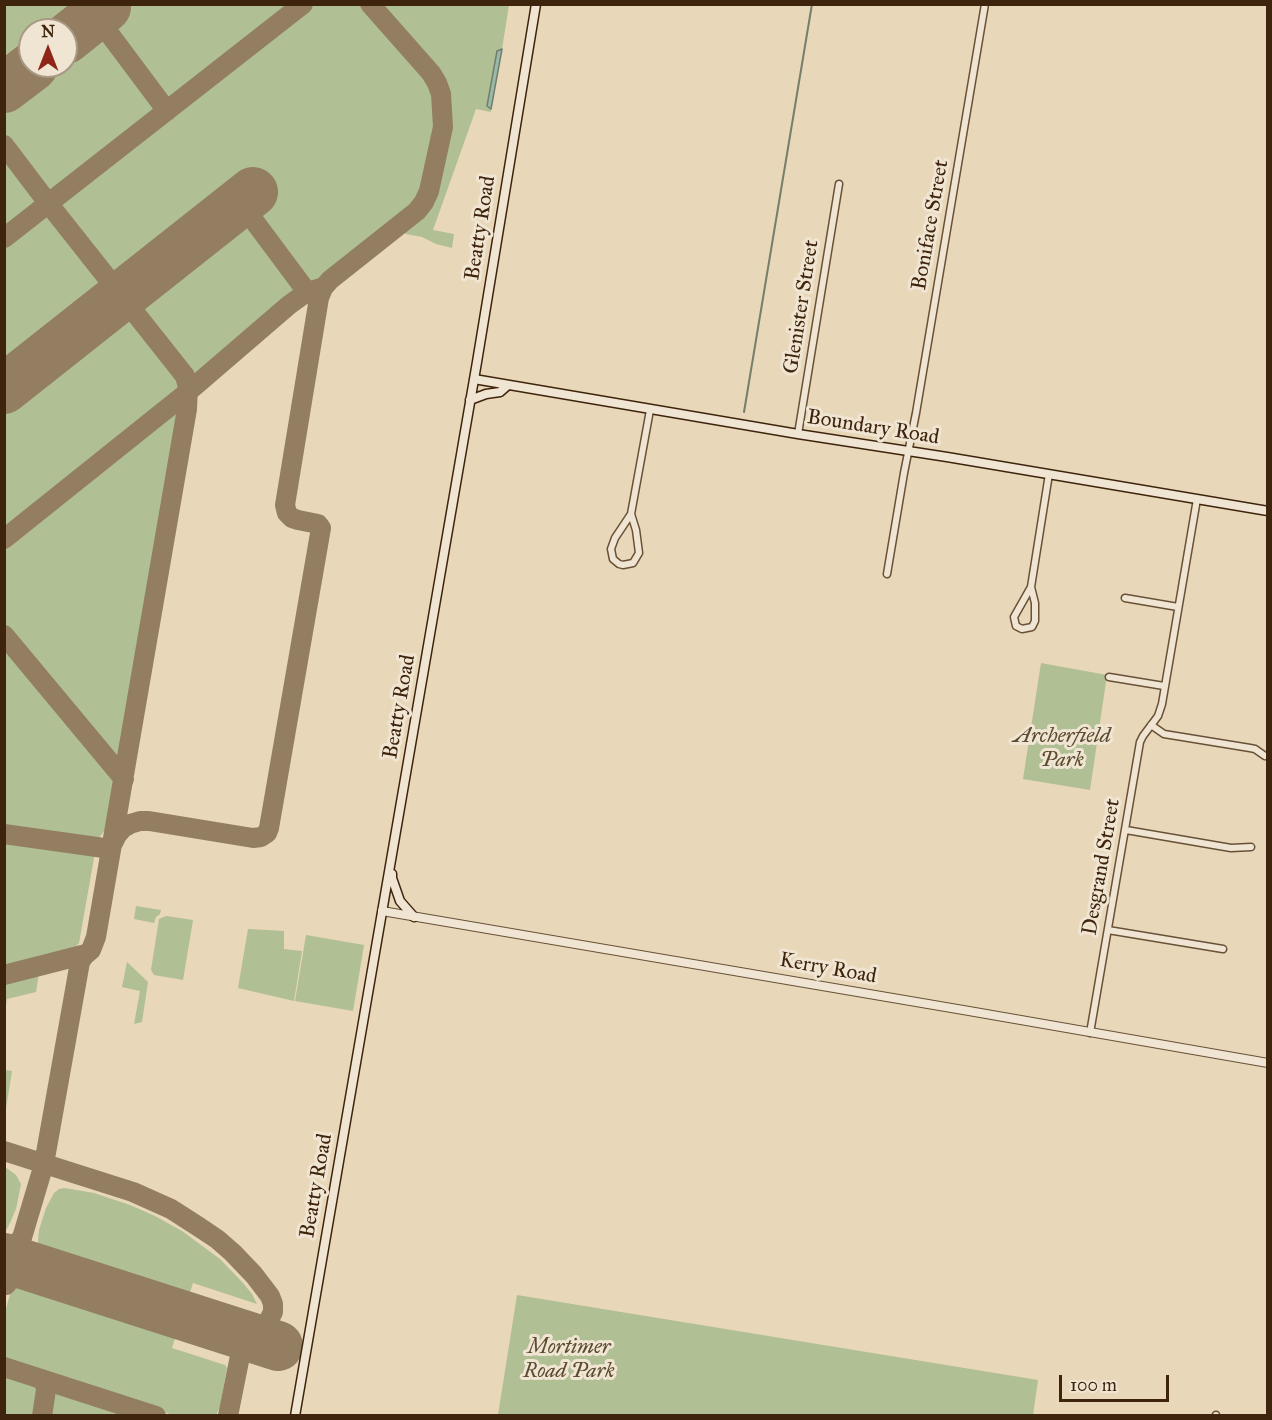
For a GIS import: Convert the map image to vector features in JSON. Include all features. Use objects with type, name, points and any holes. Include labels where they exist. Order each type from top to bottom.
[{"type":"main road","name":"Beatty Road","points":[[296,1416],[536,4]]},
{"type":"main road","name":"Boundary Road","points":[[474,379],[1268,511]]},
{"type":"main road","points":[[470,400],[500,392],[508,385]]},
{"type":"main road","points":[[394,846],[392,878],[400,902],[414,917]]},
{"type":"street","name":"Boniface Street","points":[[887,574],[985,4]]},
{"type":"street","name":"Glenister Street","points":[[798,434],[839,184]]},
{"type":"street","points":[[631,514],[639,553],[633,563],[627,566],[613,559],[611,549],[615,538],[631,514],[650,410]]},
{"type":"street","points":[[1031,587],[1035,603],[1035,621],[1032,627],[1022,629],[1016,626],[1014,616],[1031,587],[1049,474]]},
{"type":"street","name":"Desgrand Street","points":[[1090,1033],[1140,742],[1160,711],[1197,499]]},
{"type":"street","points":[[1125,598],[1178,607]]},
{"type":"street","points":[[1109,677],[1164,686]]},
{"type":"street","points":[[1151,725],[1164,734],[1250,748],[1265,756]]},
{"type":"street","points":[[1125,830],[1231,848],[1251,847]]},
{"type":"street","name":"Kerry Road","points":[[382,911],[1268,1063]]},
{"type":"street","points":[[1108,930],[1223,949]]},
{"type":"green space","points":[[4,5],[509,5],[502,49],[497,51],[487,106],[491,112],[476,109],[433,230],[454,234],[452,248],[406,234],[403,227],[416,213],[408,210],[185,387],[109,824],[97,841],[79,943],[72,951],[5,967]]},
{"type":"green space","name":"Archerfield Park","points":[[1041,663],[1107,675],[1090,790],[1023,779]]},
{"type":"green space","points":[[136,906],[161,910],[154,923],[134,919]]},
{"type":"green space","points":[[166,916],[193,920],[183,980],[154,975],[151,970],[159,919]]},
{"type":"green space","points":[[248,929],[284,931],[284,949],[302,951],[294,1001],[238,988]]},
{"type":"green space","points":[[306,935],[364,945],[353,1011],[295,1001]]},
{"type":"green space","points":[[127,962],[148,982],[142,1022],[134,1024],[140,991],[122,987]]},
{"type":"green space","points":[[39,973],[36,992],[7,999],[5,1011],[5,982]]},
{"type":"green space","points":[[4,1070],[12,1071],[5,1115]]},
{"type":"green space","points":[[5,1167],[16,1175],[21,1184],[16,1209],[5,1232]]},
{"type":"green space","points":[[64,1188],[94,1193],[130,1205],[182,1231],[220,1259],[243,1283],[257,1304],[193,1283],[188,1299],[48,1253],[38,1242],[39,1230],[54,1193]]},
{"type":"green space","points":[[19,1281],[177,1332],[172,1348],[225,1365],[227,1368],[220,1407],[216,1415],[173,1415],[5,1361],[5,1312],[11,1291]]},
{"type":"green space","name":"Mortimer Road Park","points":[[517,1295],[1038,1380],[1033,1415],[498,1415]]},
{"type":"green space","points":[[5,1372],[38,1385],[40,1389],[36,1415],[5,1415]]},
{"type":"green space","points":[[61,1392],[137,1415],[48,1415],[52,1398]]},
{"type":"shaded area","points":[[502,49],[491,109],[487,106],[497,51]]},
{"type":"waterway","points":[[744,412],[812,4]]},
{"type":"taxiway","points":[[4,238],[303,4]]},
{"type":"taxiway","points":[[113,843],[123,828],[140,821],[253,838],[261,837],[267,833],[269,828],[321,528],[318,524],[292,518],[287,513],[285,505],[319,298],[323,288],[330,280],[417,211],[424,202],[429,191],[443,127],[441,94],[437,83],[431,73],[370,4]]},
{"type":"taxiway","points":[[96,16],[167,111]]},
{"type":"taxiway","points":[[4,145],[185,376],[188,387],[187,409],[96,937],[91,950],[80,962],[44,1164],[21,1241],[24,1255],[34,1266],[102,1290]]},
{"type":"taxiway","points":[[240,202],[307,292]]},
{"type":"taxiway","points":[[4,539],[189,391],[289,305],[307,292],[324,287]]},
{"type":"taxiway","points":[[4,635],[124,779]]},
{"type":"taxiway","points":[[4,834],[111,849]]},
{"type":"taxiway","points":[[4,975],[86,954]]},
{"type":"taxiway","points":[[4,1151],[133,1192],[171,1209],[217,1239],[254,1275],[270,1296],[273,1312],[267,1324],[249,1337],[242,1346],[228,1416]]},
{"type":"taxiway","points":[[4,1253],[16,1246],[22,1237]]},
{"type":"taxiway","points":[[6,1285],[12,1277],[24,1270],[34,1269],[45,1272]]},
{"type":"taxiway","points":[[173,1312],[238,1332],[252,1328],[268,1331],[271,1341],[266,1348],[257,1350],[251,1346],[246,1337],[223,1329]]},
{"type":"taxiway","points":[[4,1367],[156,1416]]},
{"type":"taxiway","points":[[40,1379],[45,1383],[46,1390],[42,1416]]},
{"type":"runway","points":[[78,29],[106,7]]},
{"type":"runway","points":[[4,88],[18,77]]},
{"type":"runway","points":[[4,389],[253,192]]},
{"type":"runway","points":[[4,1258],[278,1346]]}]
